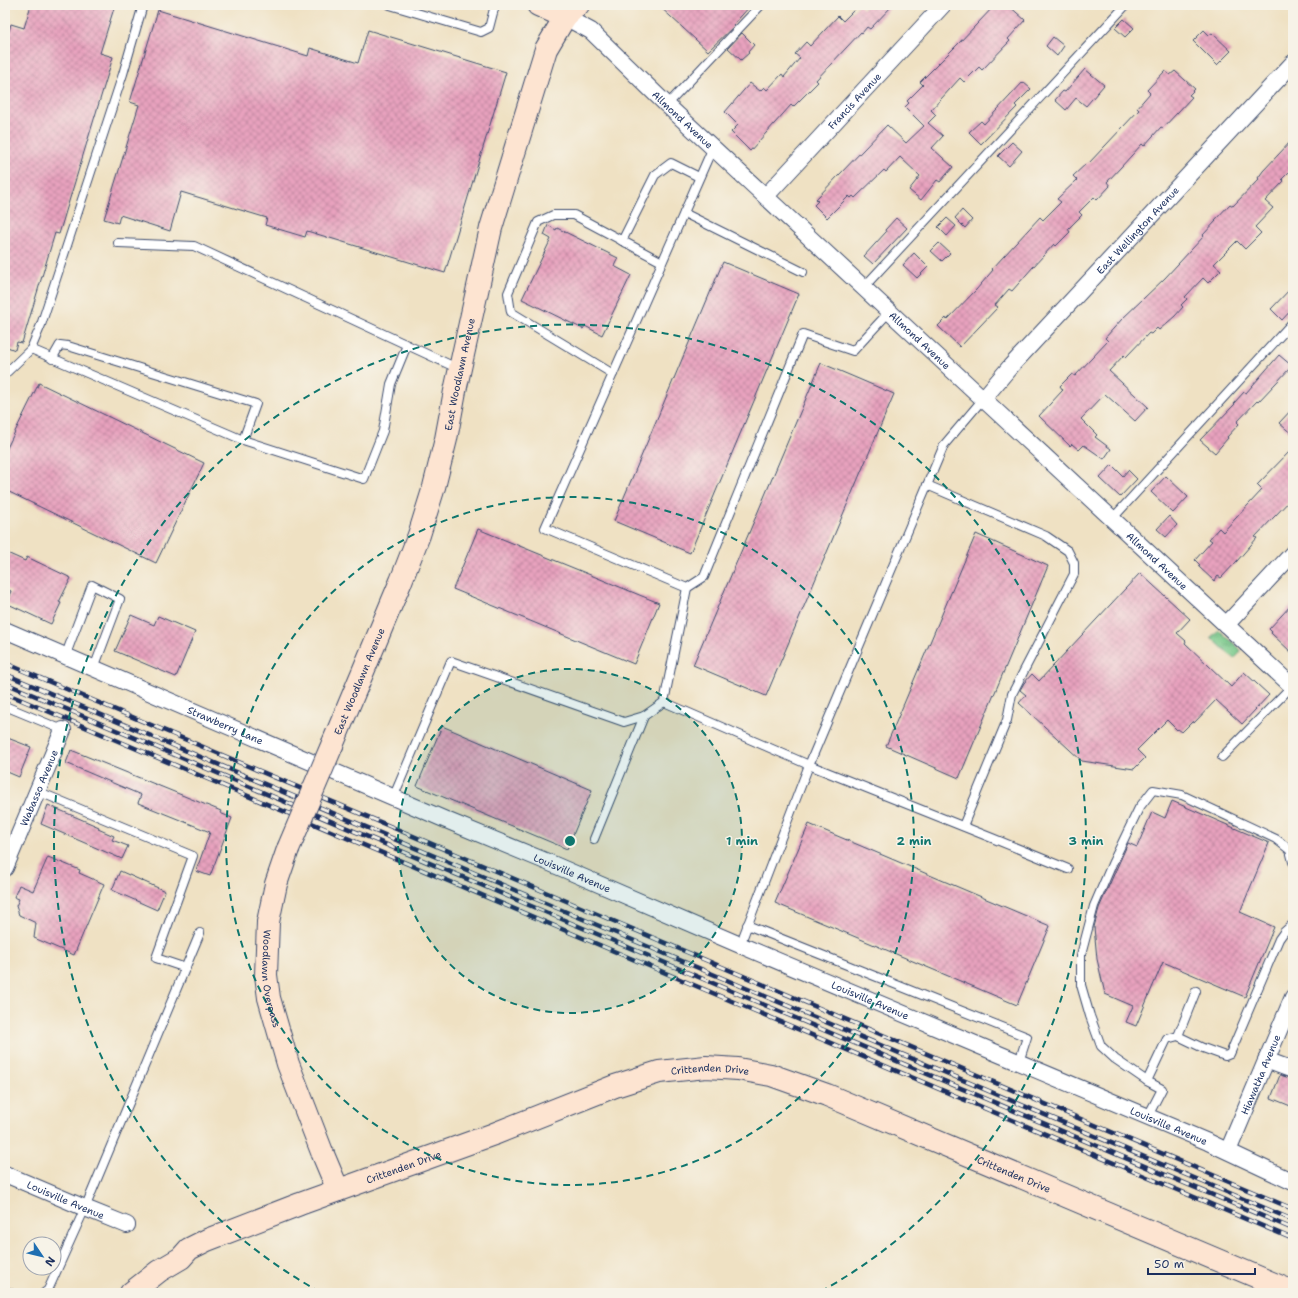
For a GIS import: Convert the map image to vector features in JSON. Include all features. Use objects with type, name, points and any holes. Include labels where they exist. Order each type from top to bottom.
[{"type":"main road","name":"Allmond Avenue","points":[[538,5],[568,9]]},
{"type":"main road","name":"East Woodlawn Avenue","points":[[333,743],[419,535],[434,487],[446,440],[493,221],[546,49],[568,9]]},
{"type":"main road","name":"Woodlawn Overpass","points":[[333,743],[288,849],[276,884],[268,922],[266,975],[268,998],[288,1064],[338,1190]]},
{"type":"main road","name":"Crittenden Drive","points":[[130,1293],[181,1258],[188,1249],[214,1238],[615,1086],[659,1072],[706,1067],[738,1069],[771,1075],[827,1095],[1293,1292]]},
{"type":"street","name":"Francis Avenue","points":[[766,196],[943,5]]},
{"type":"street","name":"Allmond Avenue","points":[[568,9],[667,105],[890,311],[1292,687]]},
{"type":"street","name":"East Wellington Avenue","points":[[984,399],[1015,361],[1293,63]]},
{"type":"street","points":[[1226,625],[1293,553]]},
{"type":"street","name":"Strawberry Lane","points":[[5,630],[446,820]]},
{"type":"street","name":"Wabasso Avenue","points":[[5,868],[63,730]]},
{"type":"street","name":"Louisville Avenue","points":[[446,820],[1148,1116],[1293,1182]]},
{"type":"street","name":"Hiawatha Avenue","points":[[1228,1152],[1293,997]]},
{"type":"street","points":[[1266,1060],[1293,1070]]},
{"type":"street","name":"Louisville Avenue","points":[[5,1174],[127,1225]]},
{"type":"lane","points":[[5,374],[31,349],[41,325],[123,74],[142,5]]},
{"type":"lane","points":[[390,5],[411,8],[481,32],[489,28],[495,5]]},
{"type":"lane","points":[[667,105],[761,5]]},
{"type":"lane","points":[[864,287],[1126,5]]},
{"type":"lane","points":[[687,588],[545,528],[713,147]]},
{"type":"lane","points":[[622,241],[655,175],[671,163],[699,177]]},
{"type":"lane","points":[[684,213],[803,272]]},
{"type":"lane","points":[[613,374],[512,312],[508,293],[538,222],[553,214],[574,215],[662,262]]},
{"type":"lane","points":[[118,243],[194,246],[460,370]]},
{"type":"lane","points":[[394,798],[451,661],[624,722],[644,716],[664,702],[687,588],[704,577],[803,334],[853,351],[890,311]]},
{"type":"lane","points":[[1112,519],[1293,322]]},
{"type":"lane","points":[[52,359],[60,345],[68,346],[256,404],[243,440]]},
{"type":"lane","points":[[31,349],[243,440],[364,479],[383,431],[391,384],[407,345]]},
{"type":"lane","points":[[740,945],[809,765],[944,445],[984,399]]},
{"type":"lane","points":[[928,485],[1046,536],[1068,551],[1074,563],[1074,574],[1012,694],[1007,720],[963,826]]},
{"type":"lane","points":[[65,657],[92,585],[120,599],[94,668]]},
{"type":"lane","points":[[1222,757],[1292,687]]},
{"type":"lane","points":[[664,702],[809,765],[1068,869]]},
{"type":"lane","points":[[5,706],[63,730]]},
{"type":"lane","points":[[594,839],[644,716]]},
{"type":"lane","points":[[1148,1116],[1162,1089],[1147,1081],[1115,1059],[1101,1046],[1090,1016],[1082,985],[1081,955],[1094,906],[1139,808],[1153,790],[1182,795],[1276,839],[1290,850],[1293,862]]},
{"type":"lane","points":[[37,791],[194,856],[156,958],[186,968]]},
{"type":"lane","points":[[1147,1081],[1167,1039],[1178,1036],[1203,1048],[1225,1056],[1230,1054],[1279,939],[1293,924]]},
{"type":"lane","points":[[747,925],[1027,1037],[1019,1062]]},
{"type":"lane","points":[[44,1293],[48,1290],[85,1208],[200,933]]},
{"type":"lane","points":[[1178,1036],[1196,991]]},
{"type":"lane","points":[[5,1291],[10,1293]]},
{"type":"green space","points":[[1219,630],[1240,649],[1241,652],[1234,659],[1211,637]]},
{"type":"building","points":[[31,5],[115,5],[100,53],[113,57],[59,234],[55,233],[22,343],[17,342],[15,350],[5,346],[5,44],[11,24],[24,28]]},
{"type":"building","points":[[658,5],[751,5],[733,25],[734,26],[708,51]]},
{"type":"building","points":[[859,5],[863,9],[867,5],[893,5],[870,29],[867,27],[862,33],[861,32],[816,80],[818,82],[793,107],[791,105],[750,151],[731,132],[738,125],[725,112],[750,83],[760,91],[764,87],[767,90],[782,74],[784,77],[800,58],[795,54],[806,42],[810,46],[838,16],[843,21]]},
{"type":"building","points":[[995,5],[1008,5],[1025,20],[1008,39],[1010,41],[982,70],[979,67],[964,82],[960,78],[931,110],[936,115],[928,123],[943,136],[932,148],[953,167],[940,182],[937,180],[921,200],[909,190],[920,176],[900,157],[886,172],[884,170],[855,198],[853,196],[851,198],[849,196],[827,218],[814,205],[818,201],[816,199],[887,125],[906,143],[924,126],[905,107],[909,103],[907,101],[923,85],[920,82]]},
{"type":"building","points":[[158,10],[308,56],[310,48],[358,63],[368,30],[506,72],[445,273],[307,231],[305,237],[265,225],[267,218],[181,192],[170,231],[120,215],[118,223],[104,219],[139,105],[130,102]]},
{"type":"building","points":[[1124,19],[1134,28],[1125,37],[1115,28]]},
{"type":"building","points":[[1204,30],[1209,35],[1212,33],[1231,51],[1217,65],[1193,41]]},
{"type":"building","points":[[742,33],[754,45],[748,52],[749,53],[741,60],[728,48]]},
{"type":"building","points":[[1053,37],[1064,46],[1057,56],[1046,46]]},
{"type":"building","points":[[1085,69],[1104,85],[1086,106],[1076,98],[1066,110],[1055,100],[1063,91],[1065,92]]},
{"type":"building","points":[[1165,71],[1170,75],[1175,71],[1195,89],[1189,95],[1192,97],[1144,146],[1142,144],[1107,182],[1110,186],[1097,200],[1094,197],[1079,212],[1082,215],[1068,229],[1070,232],[1056,246],[1054,244],[1012,291],[1009,289],[995,305],[998,307],[960,347],[938,326],[946,318],[947,320],[976,290],[993,270],[992,269],[1040,217],[1043,220],[1061,202],[1057,199],[1077,180],[1073,176],[1087,163],[1088,164],[1139,110],[1137,108],[1150,93],[1147,90]]},
{"type":"building","points":[[1023,82],[1031,89],[1015,105],[1017,107],[981,144],[969,132],[981,121],[984,124]]},
{"type":"building","points":[[1293,139],[1293,168],[1282,179],[1284,181],[1265,201],[1273,208],[1255,227],[1261,233],[1245,249],[1237,241],[1214,264],[1221,270],[1208,283],[1203,278],[1185,297],[1187,299],[1181,305],[1183,307],[1175,316],[1159,330],[1157,328],[1151,334],[1149,333],[1126,357],[1124,355],[1109,371],[1148,407],[1135,421],[1105,394],[1081,419],[1097,435],[1095,437],[1111,449],[1104,459],[1084,445],[1079,450],[1072,444],[1070,446],[1039,416],[1063,390],[1060,386],[1072,374],[1075,376],[1108,341],[1105,338],[1122,319],[1165,278],[1204,236],[1203,235],[1216,221],[1215,220],[1230,204],[1233,206],[1259,179],[1258,178],[1263,171]]},
{"type":"building","points":[[1012,142],[1022,151],[1009,166],[998,156]]},
{"type":"building","points":[[962,210],[972,220],[965,228],[955,218]]},
{"type":"building","points":[[896,218],[907,228],[873,264],[864,256],[886,232],[885,230]]},
{"type":"building","points":[[947,218],[956,226],[947,236],[938,227]]},
{"type":"building","points":[[548,225],[618,258],[614,266],[631,275],[602,335],[585,326],[583,329],[522,299],[551,239],[544,235]]},
{"type":"building","points":[[939,243],[950,253],[942,261],[931,251]]},
{"type":"building","points":[[914,253],[928,267],[917,278],[903,265]]},
{"type":"building","points":[[723,262],[799,294],[690,553],[614,521]]},
{"type":"building","points":[[1293,286],[1293,308],[1282,320],[1271,309]]},
{"type":"building","points":[[1279,355],[1292,366],[1237,422],[1239,424],[1215,453],[1200,440],[1235,404],[1234,403],[1244,392],[1246,393]]},
{"type":"building","points":[[821,363],[894,394],[766,696],[693,665]]},
{"type":"building","points":[[39,383],[204,463],[156,563],[5,490],[5,452]]},
{"type":"building","points":[[1293,408],[1293,435],[1279,423]]},
{"type":"building","points":[[1293,448],[1293,497],[1255,537],[1257,538],[1237,561],[1221,578],[1218,576],[1214,581],[1198,566],[1200,565],[1195,560],[1212,541],[1209,539],[1219,528],[1223,532],[1262,490],[1257,485]]},
{"type":"building","points":[[1112,465],[1123,476],[1128,470],[1137,479],[1120,497],[1100,478]]},
{"type":"building","points":[[1166,476],[1188,497],[1173,513],[1151,492]]},
{"type":"building","points":[[1169,516],[1177,525],[1166,537],[1157,529]]},
{"type":"building","points":[[478,529],[659,603],[634,664],[453,589]]},
{"type":"building","points":[[976,534],[1048,566],[959,778],[886,746]]},
{"type":"building","points":[[5,552],[25,561],[27,557],[71,578],[59,602],[61,603],[51,624],[6,603],[11,591],[5,588]]},
{"type":"building","points":[[1140,573],[1190,619],[1177,633],[1186,641],[1185,643],[1231,687],[1244,672],[1269,695],[1242,724],[1216,700],[1194,723],[1193,721],[1182,732],[1178,729],[1177,730],[1167,720],[1137,750],[1145,758],[1134,769],[1082,761],[1019,703],[1026,695],[1020,690],[1032,674],[1039,681]]},
{"type":"building","points":[[1293,603],[1293,654],[1271,633],[1272,632],[1269,629]]},
{"type":"building","points":[[131,615],[154,625],[158,616],[195,632],[176,677],[115,651]]},
{"type":"building","points":[[442,726],[592,790],[567,849],[417,786]]},
{"type":"building","points":[[5,737],[31,747],[19,777],[5,771]]},
{"type":"building","points":[[71,750],[221,811],[220,813],[232,818],[210,876],[196,871],[210,832],[138,803],[141,795],[66,763]]},
{"type":"building","points":[[1172,801],[1269,843],[1240,912],[1274,927],[1245,997],[1163,962],[1136,1026],[1126,1022],[1133,1006],[1105,994],[1097,959],[1094,927],[1099,908],[1128,843],[1137,847],[1152,812],[1165,818]]},
{"type":"building","points":[[48,805],[99,827],[98,829],[114,836],[112,840],[128,846],[122,859],[41,824]]},
{"type":"building","points":[[809,824],[1050,926],[1017,1005],[775,903]]},
{"type":"building","points":[[48,857],[80,870],[79,873],[104,884],[74,955],[34,938],[36,923],[19,915],[16,906],[19,899],[14,897],[19,885],[33,891]]},
{"type":"building","points":[[120,871],[165,891],[157,910],[112,890]]},
{"type":"building","points":[[1280,1075],[1293,1079],[1293,1107],[1271,1098]]},
{"type":"railway","points":[[5,663],[1293,1209]]},
{"type":"railway","points":[[5,674],[1293,1220]]},
{"type":"railway","points":[[5,683],[1293,1229]]},
{"type":"railway","points":[[5,693],[1293,1239]]}]
